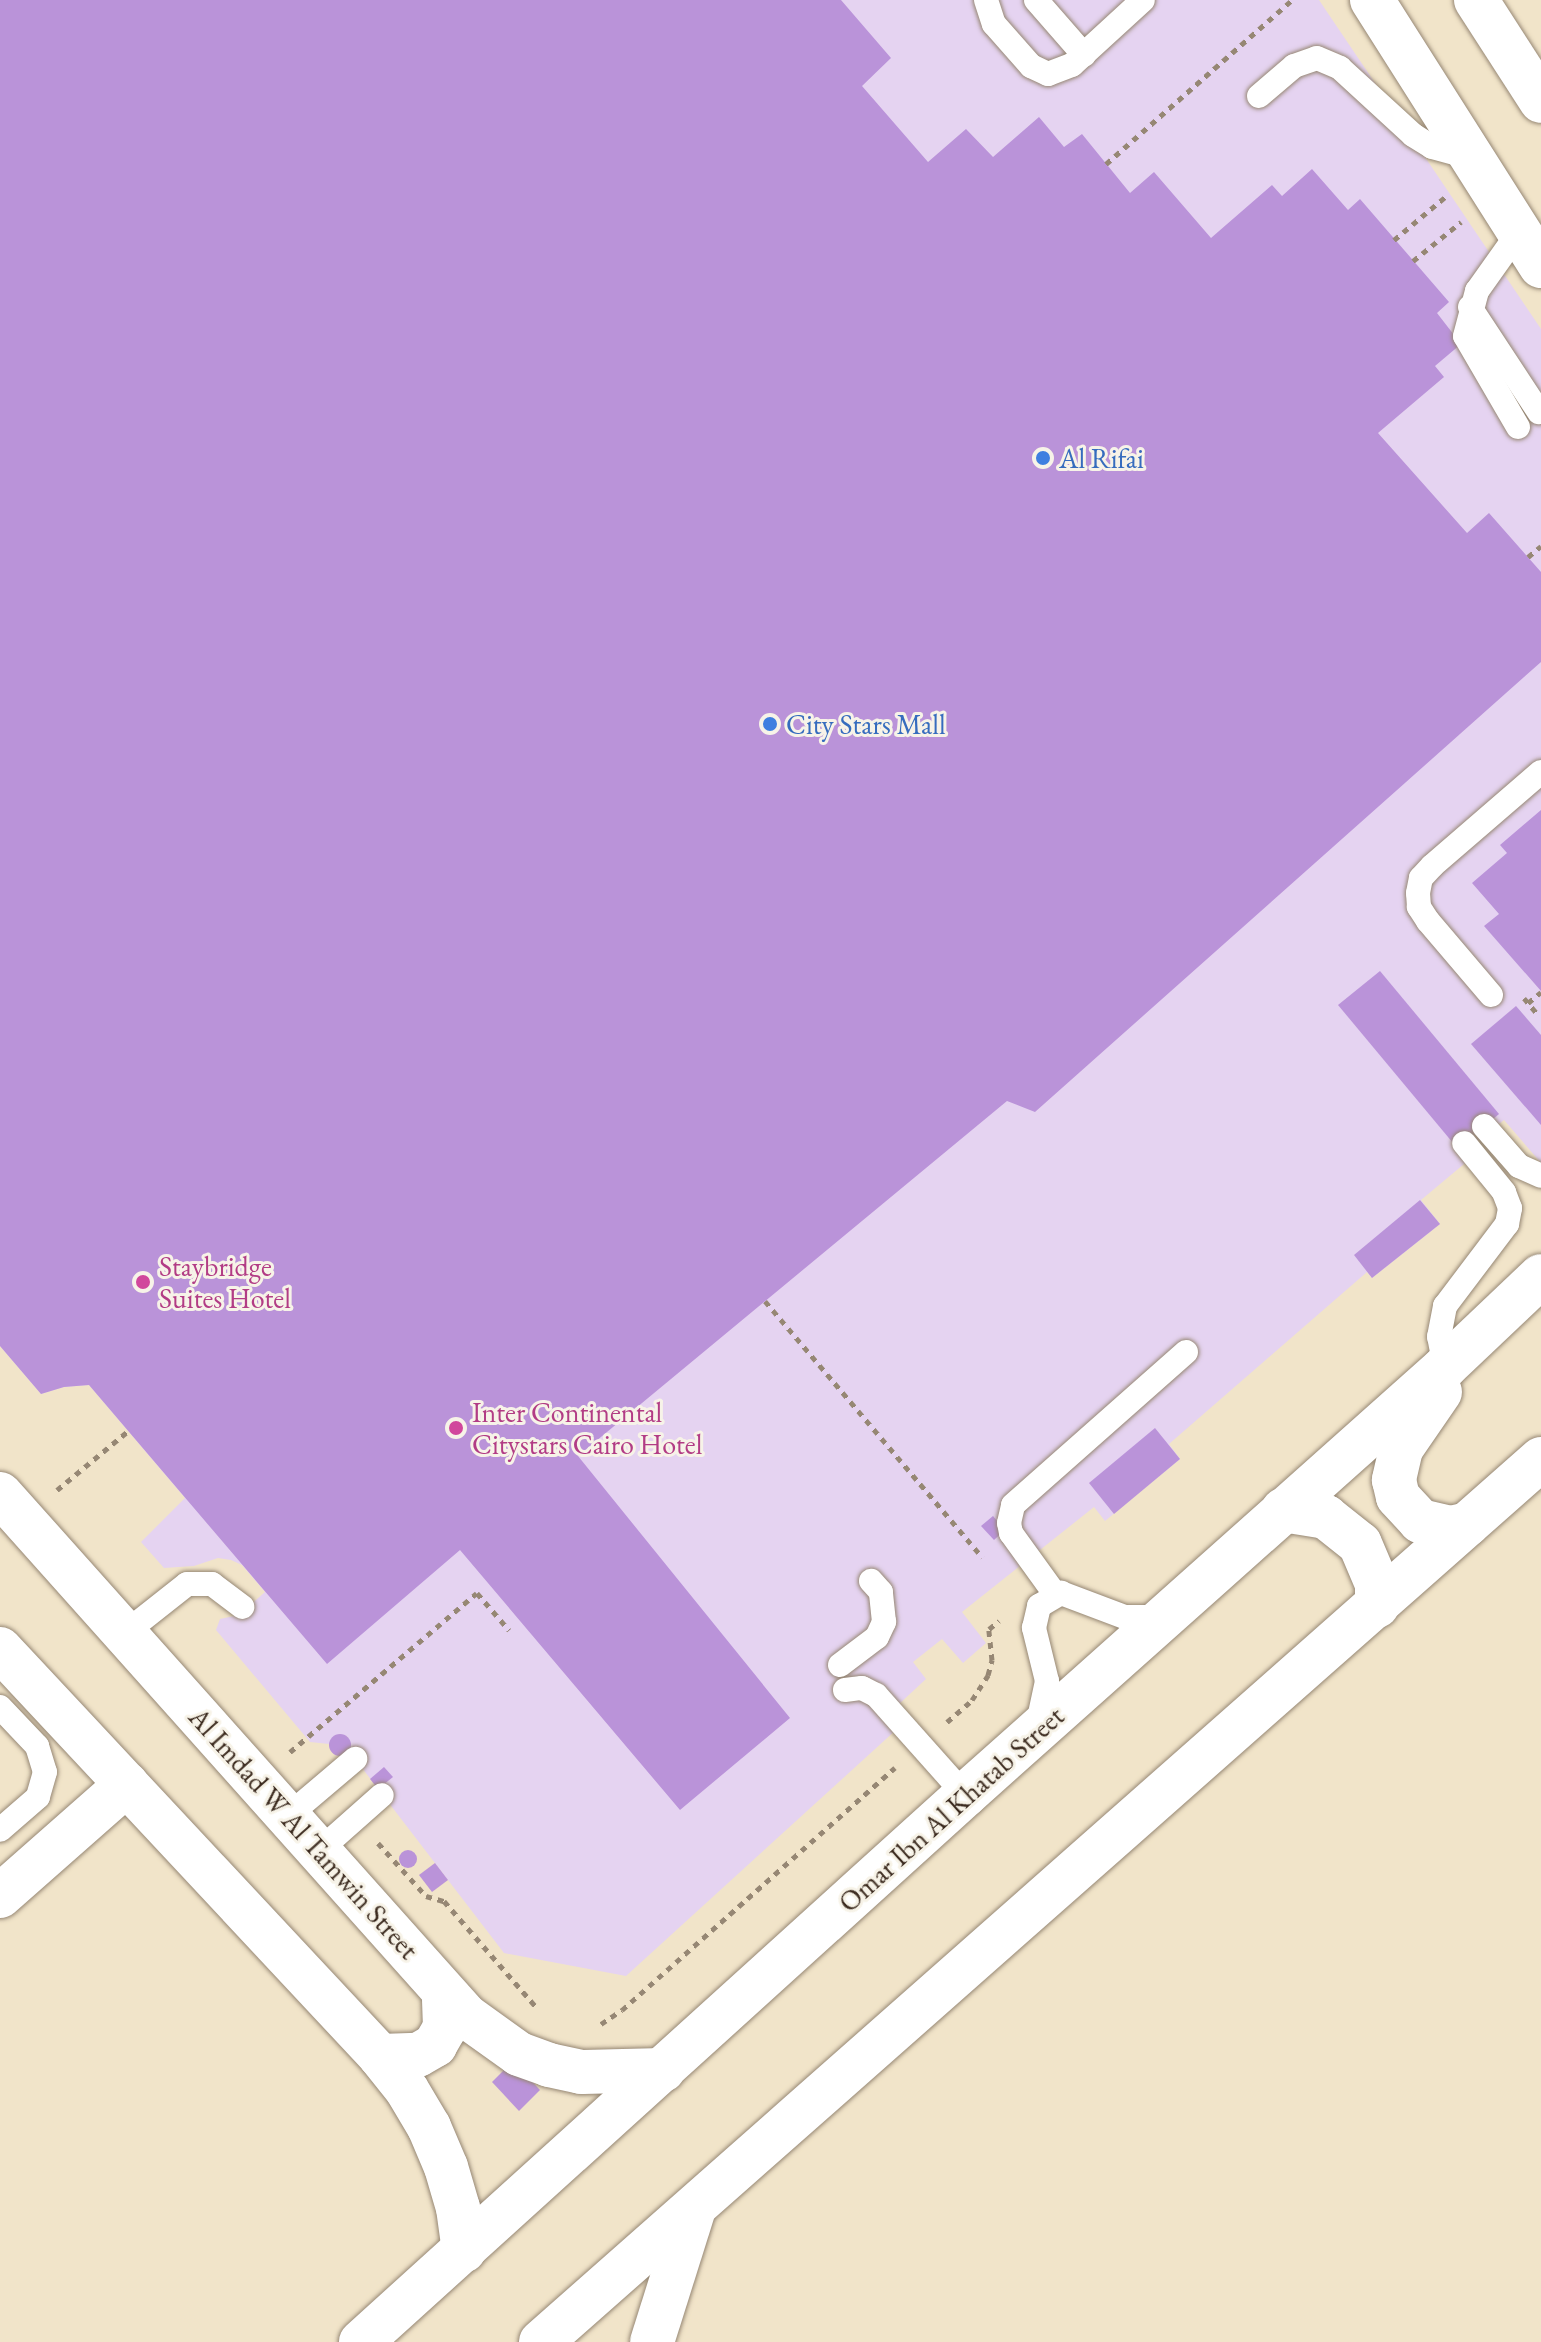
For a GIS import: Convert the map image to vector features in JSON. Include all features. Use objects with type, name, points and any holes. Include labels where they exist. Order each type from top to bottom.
[{"type":"street","points":[[1372,0],[1530,249]]},
{"type":"street","points":[[1476,0],[1541,101]]},
{"type":"street","name":"Omar Ibn Al Khatab Street","points":[[361,2342],[965,1795],[1445,1367],[1541,1276]]},
{"type":"street","points":[[1445,1367],[1438,1396],[1401,1449],[1394,1480],[1398,1497],[1420,1521],[1451,1528],[1468,1524]]},
{"type":"street","points":[[541,2342],[1541,1459]]},
{"type":"street","name":"Al Imdad W Al Tamwin Street","points":[[12,1506],[321,1849],[444,1992],[491,2037],[549,2065],[581,2072],[663,2070]]},
{"type":"street","points":[[1283,1510],[1326,1517],[1345,1528],[1360,1544],[1374,1574],[1377,1606]]},
{"type":"street","points":[[0,1649],[380,2056],[407,2090],[441,2154],[458,2208],[464,2251]]},
{"type":"street","points":[[0,1896],[127,1784]]},
{"type":"street","points":[[380,2056],[418,2055],[435,2045],[445,2028],[444,1992]]},
{"type":"street","points":[[652,2342],[694,2209]]},
{"type":"lane","points":[[986,0],[994,24],[1039,71],[1065,71],[1141,1]]},
{"type":"lane","points":[[1036,0],[1084,55]]},
{"type":"lane","points":[[1259,96],[1294,66],[1317,58],[1340,68],[1413,135],[1483,173]]},
{"type":"lane","points":[[1518,427],[1470,350],[1465,336],[1470,307],[1490,270],[1530,249]]},
{"type":"lane","points":[[1470,307],[1539,412]]},
{"type":"lane","points":[[1491,995],[1419,907],[1421,878],[1541,772]]},
{"type":"lane","points":[[1484,1126],[1519,1166],[1541,1176]]},
{"type":"lane","points":[[1445,1367],[1439,1337],[1445,1306],[1507,1224],[1510,1208],[1504,1192],[1464,1143]]},
{"type":"lane","points":[[1055,1594],[1011,1533],[1009,1514],[1013,1505],[1186,1352]]},
{"type":"lane","points":[[840,1665],[877,1637],[884,1622],[881,1592],[871,1581]]},
{"type":"lane","points":[[125,1633],[187,1584],[212,1584],[242,1607]]},
{"type":"lane","points":[[1032,1735],[1043,1709],[1047,1681],[1028,1608],[1039,1606],[1055,1594],[1075,1596],[1125,1617],[1167,1616]]},
{"type":"lane","points":[[845,1690],[870,1690],[965,1795]]},
{"type":"lane","points":[[0,1707],[37,1746],[45,1772],[38,1797],[0,1830]]},
{"type":"lane","points":[[289,1815],[355,1759]]},
{"type":"lane","points":[[321,1849],[382,1795]]},
{"type":"path","points":[[1106,164],[1292,0]]},
{"type":"path","points":[[1394,240],[1483,173]]},
{"type":"path","points":[[1413,261],[1483,173]]},
{"type":"path","points":[[1528,557],[1541,546]]},
{"type":"path","points":[[1528,1003],[1541,992]]},
{"type":"path","points":[[593,2028],[622,2010],[981,1688],[992,1660],[989,1629],[1028,1608],[765,1301]]},
{"type":"path","points":[[12,1506],[128,1431]]},
{"type":"path","points":[[307,1738],[477,1593],[509,1630]]},
{"type":"path","points":[[356,1819],[426,1896],[444,1901],[543,2015]]},
{"type":"shaded area","name":"City Stars Mall","points":[[0,0],[1319,0],[1541,329],[1541,1163],[1504,1120],[1465,1152],[1470,1159],[1421,1200],[1440,1224],[1372,1278],[1367,1272],[1169,1444],[1180,1459],[1105,1521],[1094,1507],[962,1612],[986,1643],[963,1663],[942,1639],[913,1662],[926,1679],[898,1705],[908,1719],[626,1976],[504,1953],[349,1751],[348,1737],[339,1734],[329,1744],[310,1742],[216,1630],[220,1619],[239,1615],[265,1592],[242,1565],[231,1560],[218,1558],[194,1566],[164,1568],[141,1542],[185,1498],[89,1385],[64,1387],[41,1394],[0,1346]]},
{"type":"building","name":"City Stars Mall","points":[[0,0],[841,0],[891,58],[862,86],[928,162],[966,129],[993,157],[1039,117],[1064,147],[1082,134],[1130,193],[1154,172],[1211,238],[1272,185],[1282,196],[1312,169],[1348,210],[1360,199],[1449,302],[1437,313],[1461,344],[1435,366],[1444,377],[1378,433],[1467,533],[1489,513],[1541,572],[1541,662],[1035,1112],[1007,1101],[578,1456],[790,1718],[680,1810],[460,1550],[327,1664],[89,1385],[64,1387],[41,1394],[0,1346]]},
{"type":"building","points":[[1541,810],[1541,991],[1484,926],[1499,914],[1472,883],[1507,853],[1500,845]]},
{"type":"building","points":[[1380,971],[1499,1114],[1458,1149],[1338,1005]]},
{"type":"building","points":[[1516,1006],[1541,1035],[1541,1125],[1471,1044]]},
{"type":"building","points":[[1420,1200],[1440,1224],[1372,1278],[1354,1255]]},
{"type":"building","points":[[1155,1428],[1180,1459],[1114,1514],[1089,1483]]},
{"type":"building","points":[[993,1516],[1005,1530],[994,1540],[981,1526]]},
{"type":"building","points":[[340,1734],[348,1737],[351,1745],[348,1753],[340,1756],[332,1753],[329,1745],[332,1737]]},
{"type":"building","points":[[384,1767],[393,1777],[378,1789],[370,1779]]},
{"type":"building","points":[[408,1850],[417,1859],[408,1868],[399,1859]]},
{"type":"building","points":[[435,1863],[448,1880],[432,1892],[419,1875]]},
{"type":"building","points":[[513,2061],[540,2090],[519,2111],[492,2082]]},
{"type":"place","name":"Al Rifai","points":[[1043,458]]},
{"type":"place","name":"City Stars Mall","points":[[770,724]]},
{"type":"place","name":"Staybridge Suites Hotel","points":[[143,1282]]},
{"type":"place","name":"Inter Continental Citystars Cairo Hotel","points":[[456,1428]]}]
